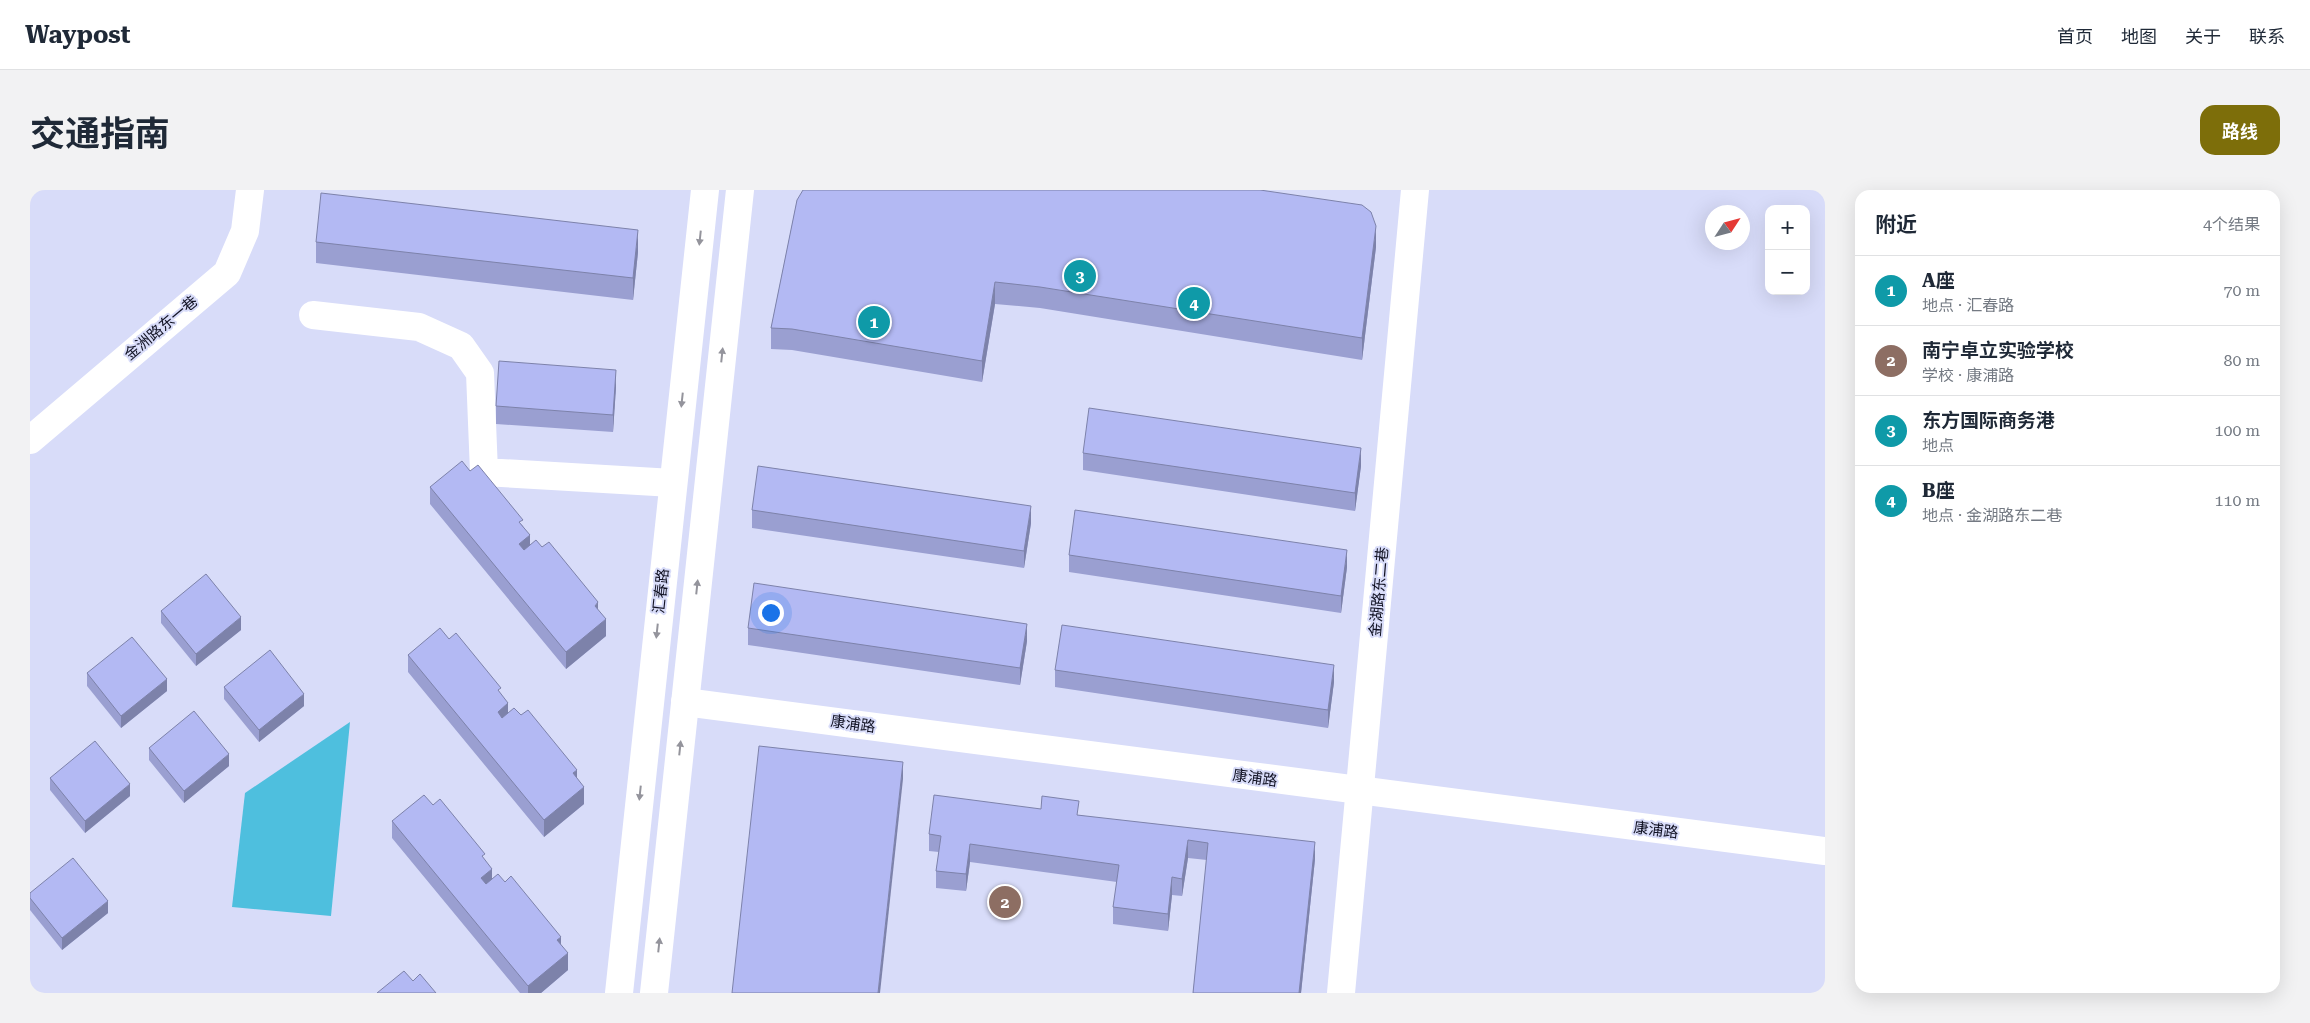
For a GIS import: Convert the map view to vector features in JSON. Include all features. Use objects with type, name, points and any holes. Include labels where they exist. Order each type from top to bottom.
[{"type":"street","name":"金洲路东一巷","points":[[30,440],[227,273],[245,231],[250,190]]},
{"type":"street","name":"汇春路","points":[[619,993],[705,190]]},
{"type":"street","points":[[654,993],[740,190]]},
{"type":"street","name":"金湖路东二巷","points":[[1341,993],[1415,190]]},
{"type":"street","points":[[313,315],[419,327],[461,346],[480,373],[484,472],[673,483]]},
{"type":"street","name":"康浦路","points":[[685,702],[1360,792],[1825,851]]},
{"type":"water","points":[[350,722],[331,916],[232,907],[245,793]]},
{"type":"building","points":[[803,190],[1260,190],[1362,205],[1371,212],[1376,226],[1362,338],[1040,287],[995,282],[982,361],[792,329],[771,328],[797,200]]},
{"type":"building","points":[[321,193],[638,230],[633,278],[316,242]]},
{"type":"building","points":[[499,361],[616,370],[613,415],[496,406]]},
{"type":"building","points":[[1089,408],[1361,448],[1355,493],[1083,453]]},
{"type":"building","points":[[462,461],[470,471],[478,465],[523,520],[519,522],[530,535],[519,544],[524,550],[536,540],[542,547],[549,542],[598,602],[595,606],[606,619],[566,652],[430,487]]},
{"type":"building","points":[[758,466],[1031,506],[1024,551],[752,510]]},
{"type":"building","points":[[1075,510],[1347,550],[1341,596],[1069,555]]},
{"type":"building","points":[[206,574],[241,617],[196,654],[161,611]]},
{"type":"building","points":[[754,583],[1027,624],[1020,668],[748,628]]},
{"type":"building","points":[[1062,625],[1334,665],[1328,710],[1055,670]]},
{"type":"building","points":[[440,628],[449,639],[456,633],[501,688],[498,690],[508,703],[498,712],[502,718],[514,708],[521,715],[528,710],[577,770],[573,773],[584,787],[544,820],[408,655]]},
{"type":"building","points":[[132,637],[167,679],[121,716],[87,673]]},
{"type":"building","points":[[270,650],[304,694],[259,730],[224,687]]},
{"type":"building","points":[[194,711],[229,754],[184,791],[149,748]]},
{"type":"building","points":[[95,741],[130,784],[85,821],[50,778]]},
{"type":"building","points":[[759,746],[903,762],[878,993],[732,993]]},
{"type":"building","points":[[424,795],[433,805],[440,799],[485,854],[482,856],[492,869],[481,878],[486,884],[498,874],[505,882],[511,876],[561,937],[557,940],[568,953],[528,986],[392,821]]},
{"type":"building","points":[[934,795],[1041,809],[1042,796],[1079,801],[1077,815],[1315,842],[1299,993],[1193,993],[1208,843],[1188,840],[1182,879],[1172,877],[1168,914],[1113,907],[1119,865],[970,844],[966,874],[936,871],[941,836],[929,834]]},
{"type":"building","points":[[73,858],[108,901],[62,938],[30,898],[30,893]]},
{"type":"building","points":[[404,971],[413,981],[420,974],[436,993],[377,993]]},
{"type":"place","name":"东方国际商务港","points":[[1080,276]]},
{"type":"place","name":"B座","points":[[1194,303]]},
{"type":"place","name":"A座","points":[[874,322]]},
{"type":"place","name":"南宁卓立实验学校","points":[[1005,902]]}]
